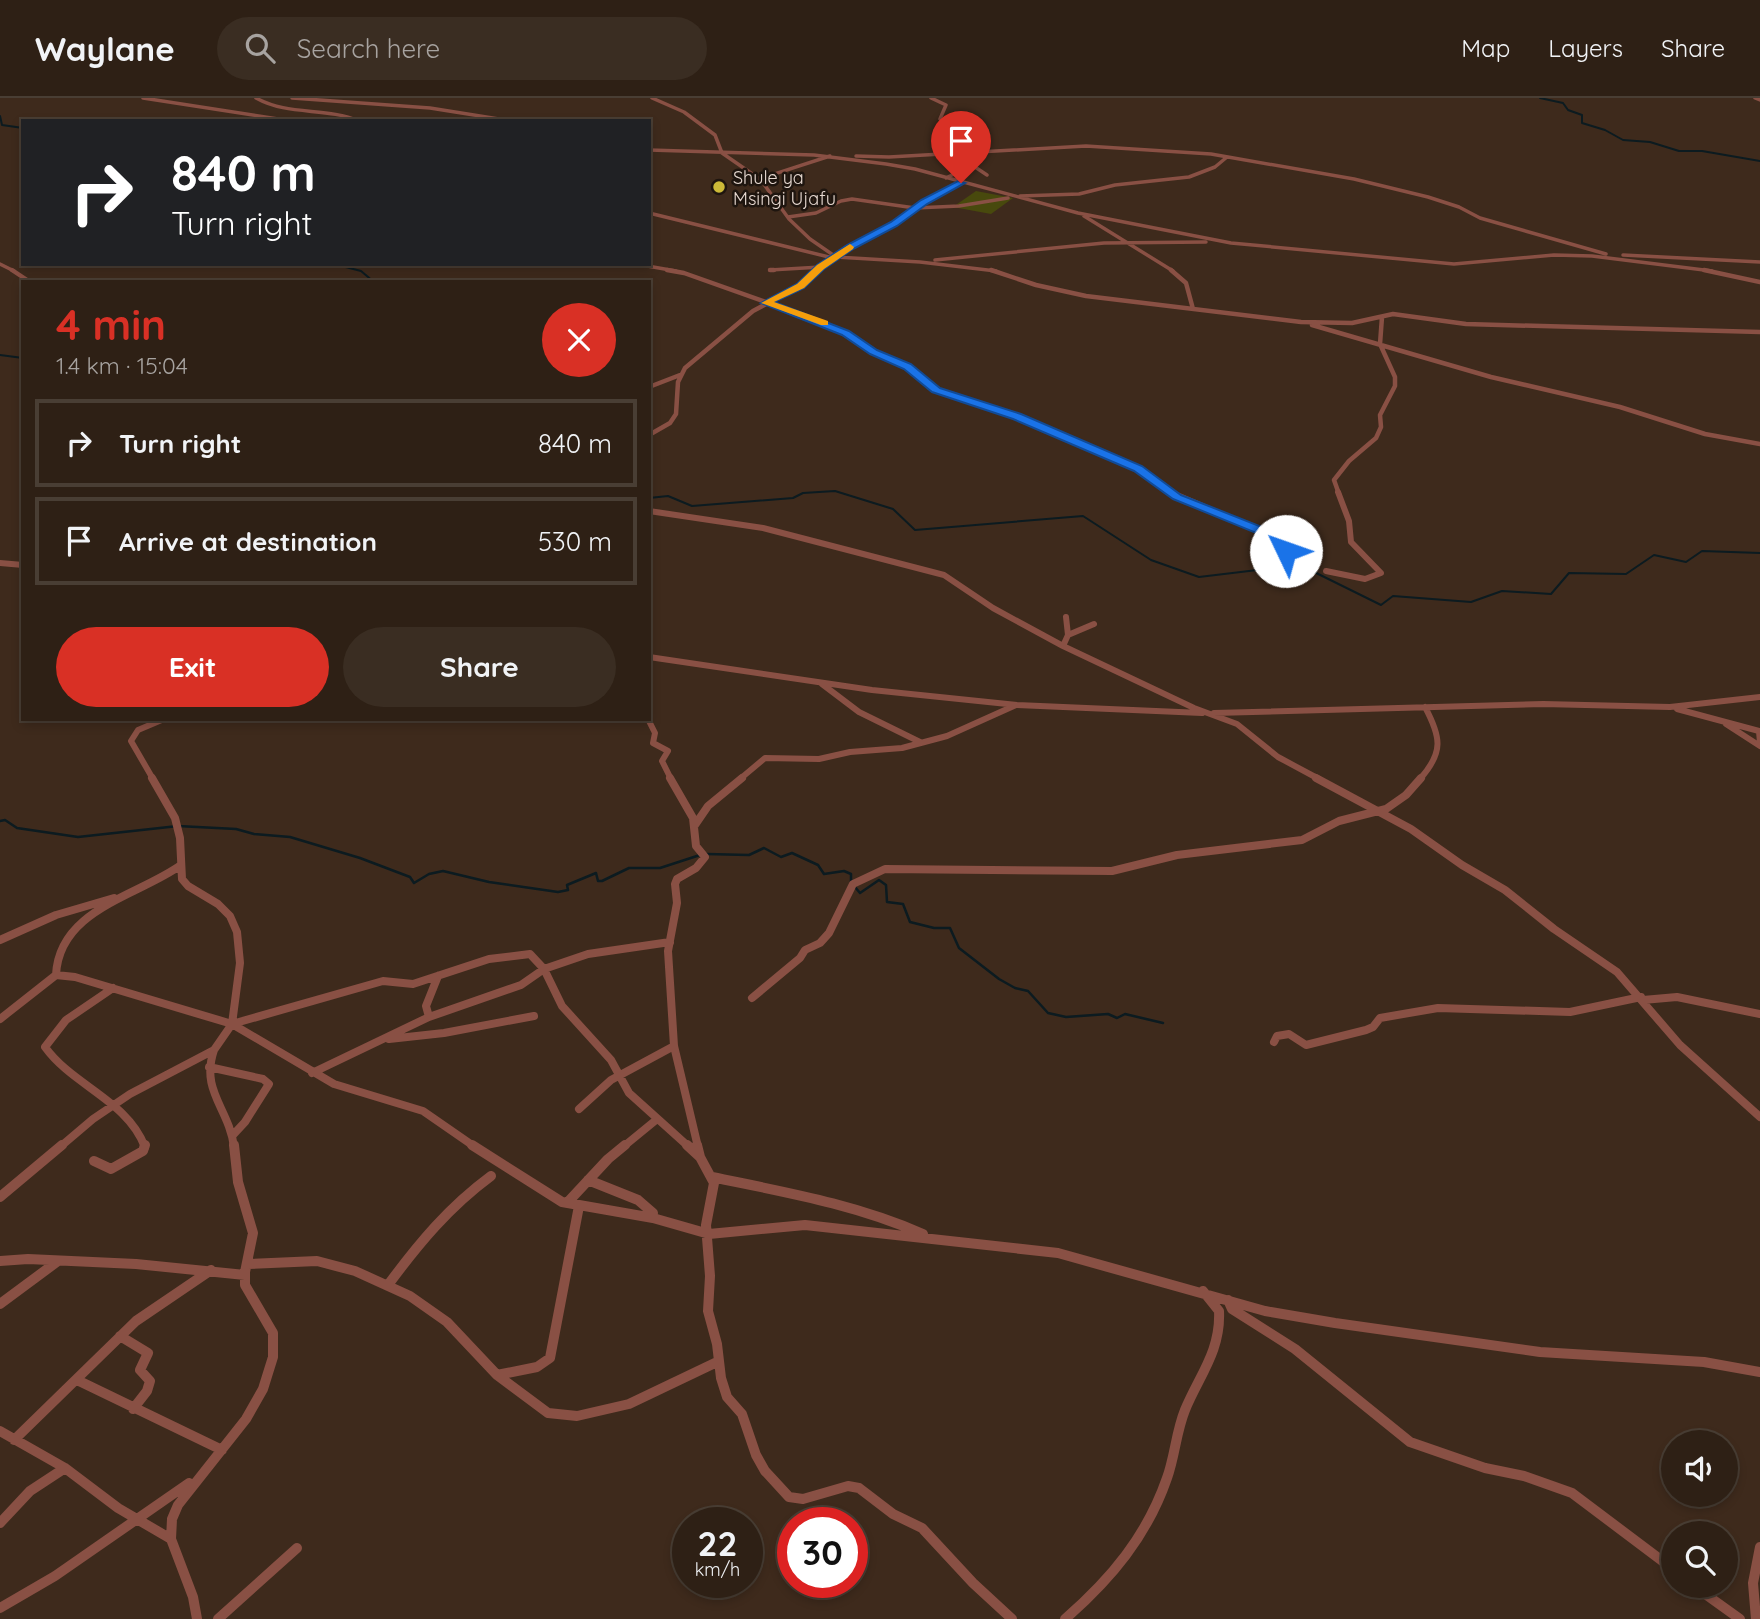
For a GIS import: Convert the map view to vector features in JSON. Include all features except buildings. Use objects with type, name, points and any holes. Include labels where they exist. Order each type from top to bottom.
[{"type":"street","points":[[143,98],[278,119]]},
{"type":"street","points":[[256,98],[288,108],[354,119]]},
{"type":"street","points":[[292,98],[364,105],[447,108],[502,119]]},
{"type":"street","points":[[652,98],[682,111],[713,134],[722,153],[759,179],[788,217],[810,239],[835,258]]},
{"type":"street","points":[[931,98],[946,105],[940,119],[961,127],[968,133],[972,165]]},
{"type":"street","points":[[1755,98],[1760,100]]},
{"type":"street","points":[[651,150],[887,157],[1096,146],[1227,158],[1354,179],[1428,197],[1486,220],[1628,260]]},
{"type":"street","points":[[820,156],[908,168],[1078,213],[1227,242]]},
{"type":"street","points":[[759,179],[831,156]]},
{"type":"street","points":[[788,217],[814,214],[841,201],[852,199],[915,208],[959,206],[1041,193],[1070,196],[1120,184],[1172,181],[1210,171],[1219,167],[1227,158]]},
{"type":"street","points":[[972,165],[987,175]]},
{"type":"street","points":[[945,178],[972,165]]},
{"type":"street","points":[[651,386],[680,375],[691,362],[766,303],[800,286],[835,258],[961,183]]},
{"type":"street","points":[[651,213],[835,258],[920,262],[994,270],[1036,285],[1086,296],[1301,322],[1343,323],[1400,314],[1485,325],[1760,332]]},
{"type":"street","points":[[1078,213],[1182,279],[1188,288],[1193,309]]},
{"type":"street","points":[[920,262],[1042,247],[1126,241],[1227,242],[1454,264],[1563,255],[1692,267],[1760,282]]},
{"type":"street","points":[[1612,256],[1683,256],[1760,262]]},
{"type":"street","points":[[0,264],[27,280]]},
{"type":"street","points":[[647,266],[684,273],[846,333],[874,352],[907,367],[936,390],[1046,428],[1138,469],[1177,497],[1263,531],[1270,539],[1270,545],[1286,550],[1279,561]]},
{"type":"street","points":[[770,270],[821,267]]},
{"type":"street","points":[[1326,571],[1365,579],[1381,573],[1351,542],[1349,521],[1334,480],[1349,461],[1376,438],[1381,427],[1380,415],[1395,386],[1395,377],[1380,344],[1382,317]]},
{"type":"street","points":[[1301,322],[1531,387],[1614,405],[1711,435],[1760,444]]},
{"type":"street","points":[[651,434],[670,423],[676,414],[680,375]]},
{"type":"street","points":[[651,511],[763,528],[926,569],[963,585],[993,608],[1063,646],[1205,713],[1237,724],[1278,757],[1411,829],[1462,865],[1505,890],[1554,929],[1611,966],[1642,998],[1680,1045],[1760,1116]]},
{"type":"street","points":[[0,563],[21,565]]},
{"type":"street","points":[[1063,646],[1068,635],[1066,617]]},
{"type":"street","points":[[1068,635],[1094,624]]},
{"type":"street","points":[[651,657],[822,683],[1017,705],[1205,713],[1543,704],[1670,707],[1760,697]]},
{"type":"street","points":[[822,683],[859,712],[920,742]]},
{"type":"street","points":[[695,825],[708,806],[765,758],[819,759],[850,752],[902,748],[947,736],[1017,705]]},
{"type":"street","points":[[752,998],[800,958],[805,950],[825,939],[853,884],[873,873],[902,869],[988,872],[1112,871],[1177,855],[1302,840],[1339,821],[1378,811],[1400,801],[1433,761],[1439,739],[1425,707]]},
{"type":"street","points":[[1670,707],[1759,731],[1760,745]]},
{"type":"street","points":[[159,721],[138,730],[131,741],[176,818],[182,879],[188,886],[218,904],[230,916],[237,932],[240,962],[232,1024],[214,1050],[209,1067],[213,1098],[226,1118],[232,1136],[239,1185],[252,1222],[253,1245],[245,1275],[247,1290],[273,1334],[273,1358],[251,1410],[222,1450],[192,1482],[173,1514],[171,1539],[193,1597],[197,1619]]},
{"type":"street","points":[[649,721],[655,733],[653,743],[668,751],[662,761],[695,825],[696,846],[705,860],[677,879],[677,902],[668,965],[674,1046],[700,1157],[712,1177],[715,1190],[706,1225],[709,1234],[710,1276],[708,1311],[717,1344],[717,1362],[727,1397],[742,1414],[756,1455],[776,1485],[789,1497],[803,1499],[848,1486],[859,1488],[893,1514],[922,1528],[973,1583],[1012,1619]]},
{"type":"street","points":[[1721,721],[1760,745]]},
{"type":"street","points":[[0,940],[87,904],[118,897],[151,883],[181,865]]},
{"type":"street","points":[[56,975],[57,957],[69,939],[90,917],[118,897]]},
{"type":"street","points":[[312,1073],[429,1017],[521,985],[544,969],[587,954],[670,942]]},
{"type":"street","points":[[232,1024],[383,981],[412,984],[489,959],[530,954],[544,969],[562,1006],[603,1049],[629,1093],[700,1157]]},
{"type":"street","points":[[0,1019],[56,975],[75,977],[232,1024],[334,1084],[423,1111],[450,1131],[567,1203],[653,1218],[709,1234],[784,1224],[932,1237],[1058,1253],[1265,1311],[1335,1323],[1540,1352],[1704,1362],[1760,1372]]},
{"type":"street","points":[[429,1017],[426,1006],[439,975]]},
{"type":"street","points":[[94,1161],[111,1169],[142,1152],[145,1146],[122,1111],[50,1056],[45,1047],[54,1029],[79,1009],[113,988]]},
{"type":"street","points":[[1274,1042],[1277,1036],[1289,1034],[1306,1045],[1371,1028],[1380,1017],[1438,1008],[1570,1012],[1642,998],[1677,997],[1760,1014]]},
{"type":"street","points":[[378,1041],[444,1033],[534,1016]]},
{"type":"street","points":[[579,1109],[593,1093],[629,1066],[674,1046]]},
{"type":"street","points":[[0,1196],[93,1119],[130,1094],[214,1050]]},
{"type":"street","points":[[209,1067],[250,1076],[269,1084],[245,1122],[232,1136]]},
{"type":"street","points":[[567,1203],[608,1160],[656,1120]]},
{"type":"street","points":[[388,1285],[420,1241],[459,1200],[491,1176]]},
{"type":"street","points":[[712,1177],[836,1202],[932,1237]]},
{"type":"street","points":[[588,1181],[638,1200],[653,1213]]},
{"type":"street","points":[[497,1375],[537,1367],[550,1358],[579,1206]]},
{"type":"street","points":[[0,1261],[27,1257],[211,1270],[245,1275]]},
{"type":"street","points":[[0,1304],[58,1261]]},
{"type":"street","points":[[248,1264],[317,1261],[355,1271],[388,1285],[429,1308],[447,1322],[497,1375],[548,1413],[577,1416],[629,1404],[717,1362]]},
{"type":"street","points":[[14,1440],[136,1321],[211,1270]]},
{"type":"street","points":[[1065,1619],[1114,1575],[1153,1519],[1169,1474],[1185,1411],[1210,1367],[1218,1336],[1219,1311],[1203,1292]]},
{"type":"street","points":[[1228,1300],[1232,1309],[1295,1349],[1410,1442],[1485,1468],[1524,1476],[1572,1493],[1661,1560]]},
{"type":"street","points":[[120,1336],[148,1353],[141,1370],[150,1381],[149,1386],[134,1409]]},
{"type":"street","points":[[77,1380],[222,1450]]},
{"type":"street","points":[[0,1431],[65,1468],[136,1519],[171,1539]]},
{"type":"street","points":[[0,1523],[22,1496],[41,1480],[65,1468]]},
{"type":"street","points":[[0,1608],[55,1576],[192,1482]]},
{"type":"street","points":[[1756,1619],[1751,1602],[1755,1561],[1760,1546]]},
{"type":"street","points":[[218,1619],[297,1548]]},
{"type":"street","points":[[1711,1598],[1740,1619]]},
{"type":"shaded area","points":[[976,191],[1013,198],[991,214],[953,207]]},
{"type":"waterway","points":[[1540,98],[1563,103],[1568,110],[1582,115],[1582,123],[1605,130],[1623,140],[1650,142],[1679,151],[1702,151],[1760,161]]},
{"type":"waterway","points":[[0,116],[2,125],[21,128]]},
{"type":"waterway","points":[[342,266],[361,271],[372,280]]},
{"type":"waterway","points":[[0,355],[21,358]]},
{"type":"waterway","points":[[651,498],[668,496],[692,506],[793,498],[803,493],[835,491],[893,509],[915,530],[1083,516],[1151,560],[1199,577],[1300,565],[1381,605],[1393,596],[1471,602],[1502,591],[1551,594],[1569,573],[1626,574],[1654,555],[1686,562],[1702,551],[1760,553]]},
{"type":"waterway","points":[[0,821],[5,820],[17,828],[78,837],[178,826],[236,829],[254,834],[290,837],[360,858],[410,877],[414,883],[429,874],[443,871],[489,882],[558,892],[568,890],[567,885],[596,873],[598,881],[602,881],[629,868],[660,868],[700,855]]},
{"type":"waterway","points":[[706,854],[749,855],[764,848],[781,857],[792,853],[818,865],[824,874],[844,871],[851,874],[851,882]]},
{"type":"waterway","points":[[855,887],[860,893],[879,880],[886,885],[887,902],[903,904],[910,922],[934,928],[950,928],[959,948],[999,979],[1015,988],[1028,991],[1048,1013],[1066,1017],[1108,1014],[1117,1018],[1125,1014],[1163,1023]]},
{"type":"slow traffic","points":[[825,323],[766,303],[800,286],[850,247]]},
{"type":"place","name":"Shule ya Msingi Ujafu","points":[[719,187]]},
{"type":"route","points":[[961,183],[850,247],[800,286],[766,303],[846,333],[874,352],[907,367],[936,390],[1017,416],[1138,469],[1177,497],[1263,531],[1271,541],[1270,545],[1286,551]]}]
